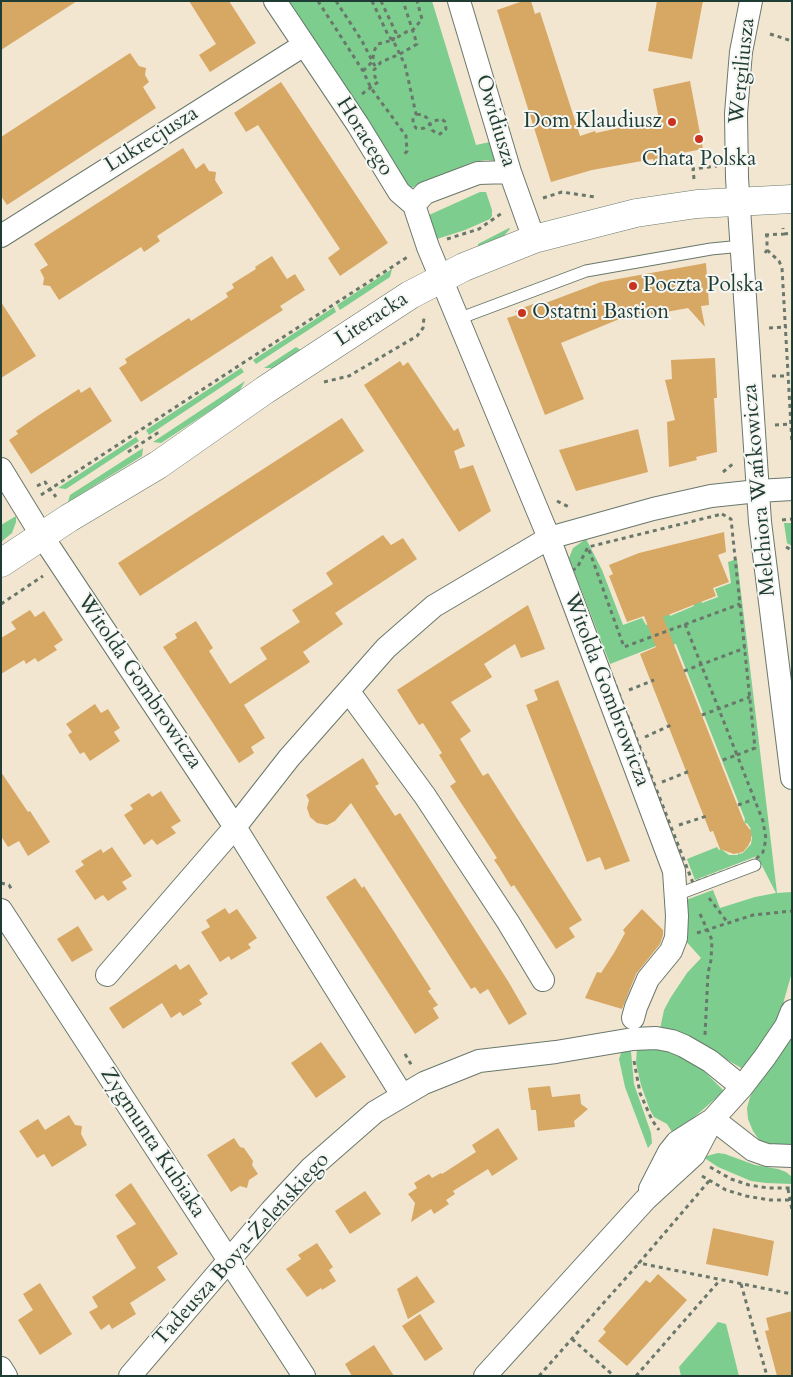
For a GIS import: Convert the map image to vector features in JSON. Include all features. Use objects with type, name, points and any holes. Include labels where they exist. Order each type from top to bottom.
[{"type":"street","name":"Horacego","points":[[276,1],[384,170],[399,192],[414,205],[428,247],[442,277]]},
{"type":"street","name":"Owidiusza","points":[[459,1],[510,172],[534,239]]},
{"type":"street","name":"Wergiliusza","points":[[739,201],[736,114],[741,52],[751,1]]},
{"type":"street","name":"Lukrecjusza","points":[[1,236],[304,45]]},
{"type":"street","points":[[414,205],[425,193],[478,173],[510,172]]},
{"type":"street","name":"Literacka","points":[[1,563],[158,465],[265,390],[410,295],[442,277],[534,239],[636,213],[674,207],[739,201],[792,199]]},
{"type":"street","name":"Melchiora Wańkowicza","points":[[739,201],[751,241],[758,491],[792,778]]},
{"type":"street","name":"Witolda Gombrowicza","points":[[442,277],[549,538],[667,835],[674,871],[688,888],[671,951],[648,980],[636,1007],[633,1028]]},
{"type":"street","name":"Witolda Gombrowicza","points":[[1,470],[42,536],[235,827],[402,1095]]},
{"type":"street","points":[[107,975],[235,827],[289,758],[386,648],[434,606],[549,538],[653,509],[711,496],[792,489]]},
{"type":"street","points":[[349,692],[425,796],[544,980]]},
{"type":"street","name":"Zygmunta Kubiaka","points":[[1,910],[304,1376]]},
{"type":"street","points":[[485,1376],[645,1200],[690,1160],[713,1119],[742,1087],[780,1034],[792,1011]]},
{"type":"street","name":"Tadeusza Boya-Żeleńskiego","points":[[130,1376],[311,1168],[376,1112],[424,1083],[479,1061],[556,1052],[633,1028],[656,1038],[672,1041],[710,1061],[742,1087]]},
{"type":"street","points":[[713,1119],[753,1150],[768,1155],[792,1156]]},
{"type":"street","points":[[645,1200],[677,1142],[713,1119]]},
{"type":"street","points":[[1,1368],[6,1376]]},
{"type":"lane","points":[[458,319],[586,271],[751,241]]},
{"type":"lane","points":[[688,888],[755,865]]},
{"type":"path","points":[[318,1],[363,71],[371,88],[406,136],[408,143],[404,156],[384,170]]},
{"type":"path","points":[[336,1],[362,41],[376,68]]},
{"type":"path","points":[[372,1],[405,65],[416,114],[413,124],[416,128],[424,128],[430,124],[437,120],[442,119],[445,122],[446,129],[440,134],[436,133],[430,124],[427,118],[416,114]]},
{"type":"path","points":[[381,1],[396,34],[393,40]]},
{"type":"path","points":[[344,106],[378,82],[374,74],[376,68],[382,62],[417,44],[403,1]]},
{"type":"path","points":[[363,71],[372,62],[378,44],[393,40],[413,30],[422,19],[418,1]]},
{"type":"path","points":[[770,34],[792,41]]},
{"type":"path","points":[[694,179],[693,169],[719,166]]},
{"type":"path","points":[[446,239],[479,229],[507,210]]},
{"type":"path","points":[[783,228],[784,234]]},
{"type":"path","points":[[751,241],[792,233]]},
{"type":"path","points":[[767,250],[779,261],[782,268],[792,444]]},
{"type":"path","points":[[25,506],[390,267],[417,253]]},
{"type":"path","points":[[768,328],[786,327]]},
{"type":"path","points":[[772,376],[789,376]]},
{"type":"path","points":[[780,424],[791,424]]},
{"type":"path","points":[[722,473],[735,461]]},
{"type":"path","points":[[697,1054],[706,1028],[708,973],[712,940],[688,888],[667,835],[655,786],[571,571],[578,568],[588,547],[722,514],[731,519],[755,748],[720,761]]},
{"type":"path","points":[[786,547],[792,550]]},
{"type":"path","points":[[1,604],[62,565]]},
{"type":"path","points":[[685,624],[755,799],[766,833],[765,846],[760,857],[688,888]]},
{"type":"path","points":[[684,671],[744,648]]},
{"type":"path","points":[[619,694],[654,680]]},
{"type":"path","points":[[702,715],[750,697]]},
{"type":"path","points":[[637,740],[671,725]]},
{"type":"path","points":[[655,786],[690,771]]},
{"type":"path","points":[[738,805],[755,799]]},
{"type":"path","points":[[667,835],[707,816]]},
{"type":"path","points":[[688,888],[705,891],[711,902],[728,923]]},
{"type":"path","points":[[676,930],[698,933],[753,915],[792,911]]},
{"type":"path","points":[[633,1028],[632,1049],[640,1093],[652,1120],[664,1136]]},
{"type":"path","points":[[690,1160],[709,1181],[726,1190],[770,1200],[791,1200]]},
{"type":"path","points":[[690,1160],[749,1185],[790,1189],[792,1210]]},
{"type":"path","points":[[539,1376],[709,1181]]},
{"type":"path","points":[[639,1262],[792,1294]]},
{"type":"path","points":[[636,1376],[720,1280]]},
{"type":"path","points":[[741,1284],[767,1376]]},
{"type":"path","points":[[572,1339],[614,1376]]},
{"type":"green space","points":[[287,1],[432,1],[476,145],[490,142],[498,161],[473,162],[411,188]]},
{"type":"green space","points":[[480,192],[486,192],[492,210],[490,219],[437,239],[429,215]]},
{"type":"green space","points":[[509,228],[501,239],[478,248],[478,244]]},
{"type":"green space","points":[[392,269],[390,277],[340,310],[337,305]]},
{"type":"green space","points":[[334,307],[336,312],[256,364],[253,360]]},
{"type":"green space","points":[[296,347],[302,351],[275,368],[264,368]]},
{"type":"green space","points":[[241,368],[244,372],[149,435],[146,430]]},
{"type":"green space","points":[[245,381],[239,392],[161,443],[153,442]]},
{"type":"green space","points":[[136,437],[139,441],[66,489],[58,488]]},
{"type":"green space","points":[[143,448],[142,456],[68,502],[70,495]]},
{"type":"green space","points":[[16,516],[12,533],[1,542],[1,525]]},
{"type":"green space","points":[[784,523],[792,523],[792,546],[787,543]]},
{"type":"green space","points":[[586,539],[602,570],[623,625],[642,618],[646,625],[661,619],[667,608],[670,616],[694,606],[691,599],[699,596],[702,603],[718,597],[715,589],[731,583],[728,562],[737,559],[777,893],[792,892],[792,972],[779,1018],[743,1069],[693,1040],[660,1029],[664,1010],[671,997],[687,973],[701,958],[684,939],[686,900],[713,890],[720,908],[755,897],[776,893],[757,856],[695,880],[687,859],[717,847],[729,855],[738,855],[738,852],[739,854],[743,853],[751,844],[752,838],[749,830],[751,829],[747,823],[744,824],[745,819],[676,644],[671,645],[669,641],[610,664],[569,558],[573,548]]},
{"type":"green space","points":[[792,1035],[792,1144],[771,1145],[760,1141],[753,1131],[748,1119],[747,1108],[750,1097],[756,1087]]},
{"type":"green space","points":[[637,1047],[662,1047],[692,1059],[724,1091],[674,1135],[667,1124],[654,1117],[650,1110],[636,1063]]},
{"type":"green space","points":[[622,1050],[630,1050],[631,1052],[634,1084],[651,1133],[652,1143],[648,1148],[625,1087],[619,1059]]},
{"type":"green space","points":[[718,1153],[755,1165],[786,1172],[792,1177],[792,1184],[751,1181],[718,1167],[703,1157]]},
{"type":"green space","points":[[718,1322],[726,1324],[739,1376],[681,1376],[679,1367]]},
{"type":"building","points":[[1,1],[77,1],[1,50]]},
{"type":"building","points":[[189,1],[229,1],[256,43],[210,72],[199,55],[216,44]]},
{"type":"building","points":[[523,1],[531,1],[535,14],[540,12],[580,136],[595,131],[596,133],[659,119],[653,89],[690,81],[703,149],[671,155],[671,159],[654,163],[653,159],[592,170],[551,182],[497,10]]},
{"type":"building","points":[[657,1],[703,1],[692,59],[648,51]]},
{"type":"building","points":[[130,53],[139,66],[146,68],[145,75],[149,82],[143,87],[156,108],[7,205],[1,196],[1,137]]},
{"type":"building","points":[[281,82],[388,243],[340,276],[328,258],[340,249],[258,125],[246,132],[234,113]]},
{"type":"building","points":[[183,148],[196,169],[204,163],[209,171],[216,172],[215,180],[223,193],[157,236],[160,241],[144,252],[141,247],[59,300],[50,286],[43,285],[44,278],[40,270],[48,265],[34,244]]},
{"type":"building","points":[[272,256],[287,279],[295,274],[305,290],[280,306],[283,310],[141,402],[119,368],[127,363],[125,359],[189,318],[191,321],[228,297],[226,293],[234,288],[232,284]]},
{"type":"building","points":[[706,263],[709,305],[701,306],[705,327],[688,308],[622,320],[622,318],[561,343],[584,399],[545,415],[507,318],[517,315],[515,311],[533,304],[535,307],[601,282]]},
{"type":"building","points":[[1,302],[36,356],[1,378]]},
{"type":"building","points":[[715,358],[717,398],[714,398],[717,452],[696,457],[697,460],[669,467],[667,422],[675,420],[665,380],[672,379],[671,360]]},
{"type":"building","points":[[400,361],[403,366],[408,362],[454,431],[458,428],[465,446],[454,451],[460,469],[473,465],[491,511],[459,532],[364,385]]},
{"type":"building","points":[[90,387],[112,421],[31,474],[9,440],[18,434],[16,431],[39,415],[79,389],[81,393]]},
{"type":"building","points":[[342,418],[364,451],[140,596],[118,563]]},
{"type":"building","points":[[638,429],[648,472],[576,491],[559,450]]},
{"type":"building","points":[[724,532],[726,552],[718,555],[729,582],[713,588],[716,596],[663,617],[744,822],[751,831],[751,840],[748,846],[743,852],[734,854],[720,849],[713,831],[710,832],[640,654],[656,647],[644,616],[627,622],[609,576],[613,574],[609,565],[639,553]]},
{"type":"building","points":[[383,535],[391,545],[403,538],[417,559],[335,613],[343,624],[303,652],[310,662],[244,705],[265,738],[251,747],[254,753],[239,763],[163,647],[177,638],[175,634],[196,621],[213,648],[209,651],[230,684],[267,659],[260,648],[300,622],[292,610],[333,584],[326,573]]},
{"type":"building","points":[[528,605],[545,649],[521,658],[515,644],[484,664],[492,677],[451,702],[471,731],[460,739],[483,776],[488,773],[582,920],[569,928],[575,937],[556,949],[514,885],[511,887],[494,860],[497,858],[450,786],[456,782],[439,755],[442,753],[423,723],[419,725],[397,690]]},
{"type":"building","points":[[30,610],[35,617],[44,611],[63,640],[54,646],[57,650],[38,662],[35,658],[26,664],[24,660],[1,674],[1,638],[16,629],[11,622]]},
{"type":"building","points":[[558,680],[630,861],[605,870],[600,857],[587,862],[526,705],[538,700],[534,690]]},
{"type":"building","points":[[95,704],[101,713],[108,709],[120,728],[114,732],[120,741],[90,761],[84,752],[80,754],[68,735],[72,732],[66,724]]},
{"type":"building","points":[[363,758],[379,784],[375,786],[395,816],[400,813],[508,981],[527,1014],[509,1025],[488,989],[480,994],[475,987],[471,989],[351,803],[335,821],[327,825],[317,823],[310,817],[307,808],[309,800],[306,795]]},
{"type":"building","points":[[1,772],[50,842],[28,856],[19,841],[8,847],[1,836]]},
{"type":"building","points":[[161,791],[181,821],[171,827],[176,833],[157,845],[152,839],[144,845],[124,815],[133,809],[130,805],[149,793],[152,797]]},
{"type":"building","points":[[112,847],[132,876],[122,882],[127,889],[108,901],[103,895],[95,900],[75,871],[84,865],[81,861],[101,849],[103,853]]},
{"type":"building","points":[[355,878],[362,888],[364,886],[391,927],[431,989],[428,991],[438,1005],[433,1008],[439,1018],[415,1034],[326,897]]},
{"type":"building","points":[[225,908],[229,914],[237,909],[257,938],[248,944],[251,948],[231,960],[229,956],[220,962],[201,932],[210,927],[206,920]]},
{"type":"building","points":[[642,909],[663,930],[663,935],[660,944],[636,974],[622,1009],[585,998],[597,972],[601,973],[614,953],[625,933],[623,930]]},
{"type":"building","points":[[78,926],[93,950],[72,962],[57,939]]},
{"type":"building","points":[[176,964],[180,970],[189,964],[208,994],[199,1000],[202,1004],[183,1016],[180,1012],[171,1018],[162,1003],[123,1029],[109,1008]]},
{"type":"building","points":[[321,1042],[346,1077],[316,1098],[291,1063]]},
{"type":"building","points":[[550,1086],[552,1097],[580,1094],[581,1104],[588,1109],[574,1121],[575,1127],[538,1131],[536,1110],[531,1110],[528,1088]]},
{"type":"building","points":[[69,1115],[75,1125],[82,1126],[81,1134],[87,1145],[52,1167],[44,1154],[37,1158],[19,1131],[38,1119],[45,1130]]},
{"type":"building","points":[[498,1128],[518,1159],[492,1176],[488,1169],[453,1191],[455,1194],[446,1200],[449,1204],[434,1214],[431,1209],[411,1222],[415,1203],[408,1194],[417,1188],[414,1183],[429,1174],[432,1178],[442,1174],[476,1152],[472,1145]]},
{"type":"building","points":[[234,1138],[253,1161],[252,1165],[258,1174],[249,1180],[247,1188],[240,1186],[231,1192],[207,1155]]},
{"type":"building","points":[[131,1183],[178,1254],[157,1267],[166,1280],[130,1303],[136,1314],[112,1329],[109,1324],[101,1330],[89,1312],[98,1307],[92,1297],[136,1268],[116,1236],[136,1224],[115,1195]]},
{"type":"building","points":[[365,1191],[381,1214],[350,1234],[335,1211]]},
{"type":"building","points":[[713,1228],[774,1241],[768,1276],[706,1264]]},
{"type":"building","points":[[317,1243],[333,1267],[329,1270],[336,1281],[307,1297],[286,1269],[301,1259],[298,1255]]},
{"type":"building","points":[[658,1274],[687,1300],[627,1366],[598,1341],[606,1332],[603,1329],[646,1280],[650,1283]]},
{"type":"building","points":[[417,1276],[435,1302],[408,1319],[397,1289]]},
{"type":"building","points":[[40,1283],[72,1334],[40,1355],[18,1320],[33,1310],[23,1294]]},
{"type":"building","points":[[792,1311],[792,1376],[777,1376],[765,1331],[769,1330],[766,1318]]},
{"type":"building","points":[[420,1314],[443,1349],[425,1361],[402,1326]]},
{"type":"building","points":[[374,1345],[394,1376],[352,1376],[345,1364]]},
{"type":"place","name":"Dom Klaudiusz","points":[[672,122]]},
{"type":"place","name":"Chata Polska","points":[[699,139]]},
{"type":"place","name":"Poczta Polska","points":[[633,286]]},
{"type":"place","name":"Ostatni Bastion","points":[[522,313]]}]
